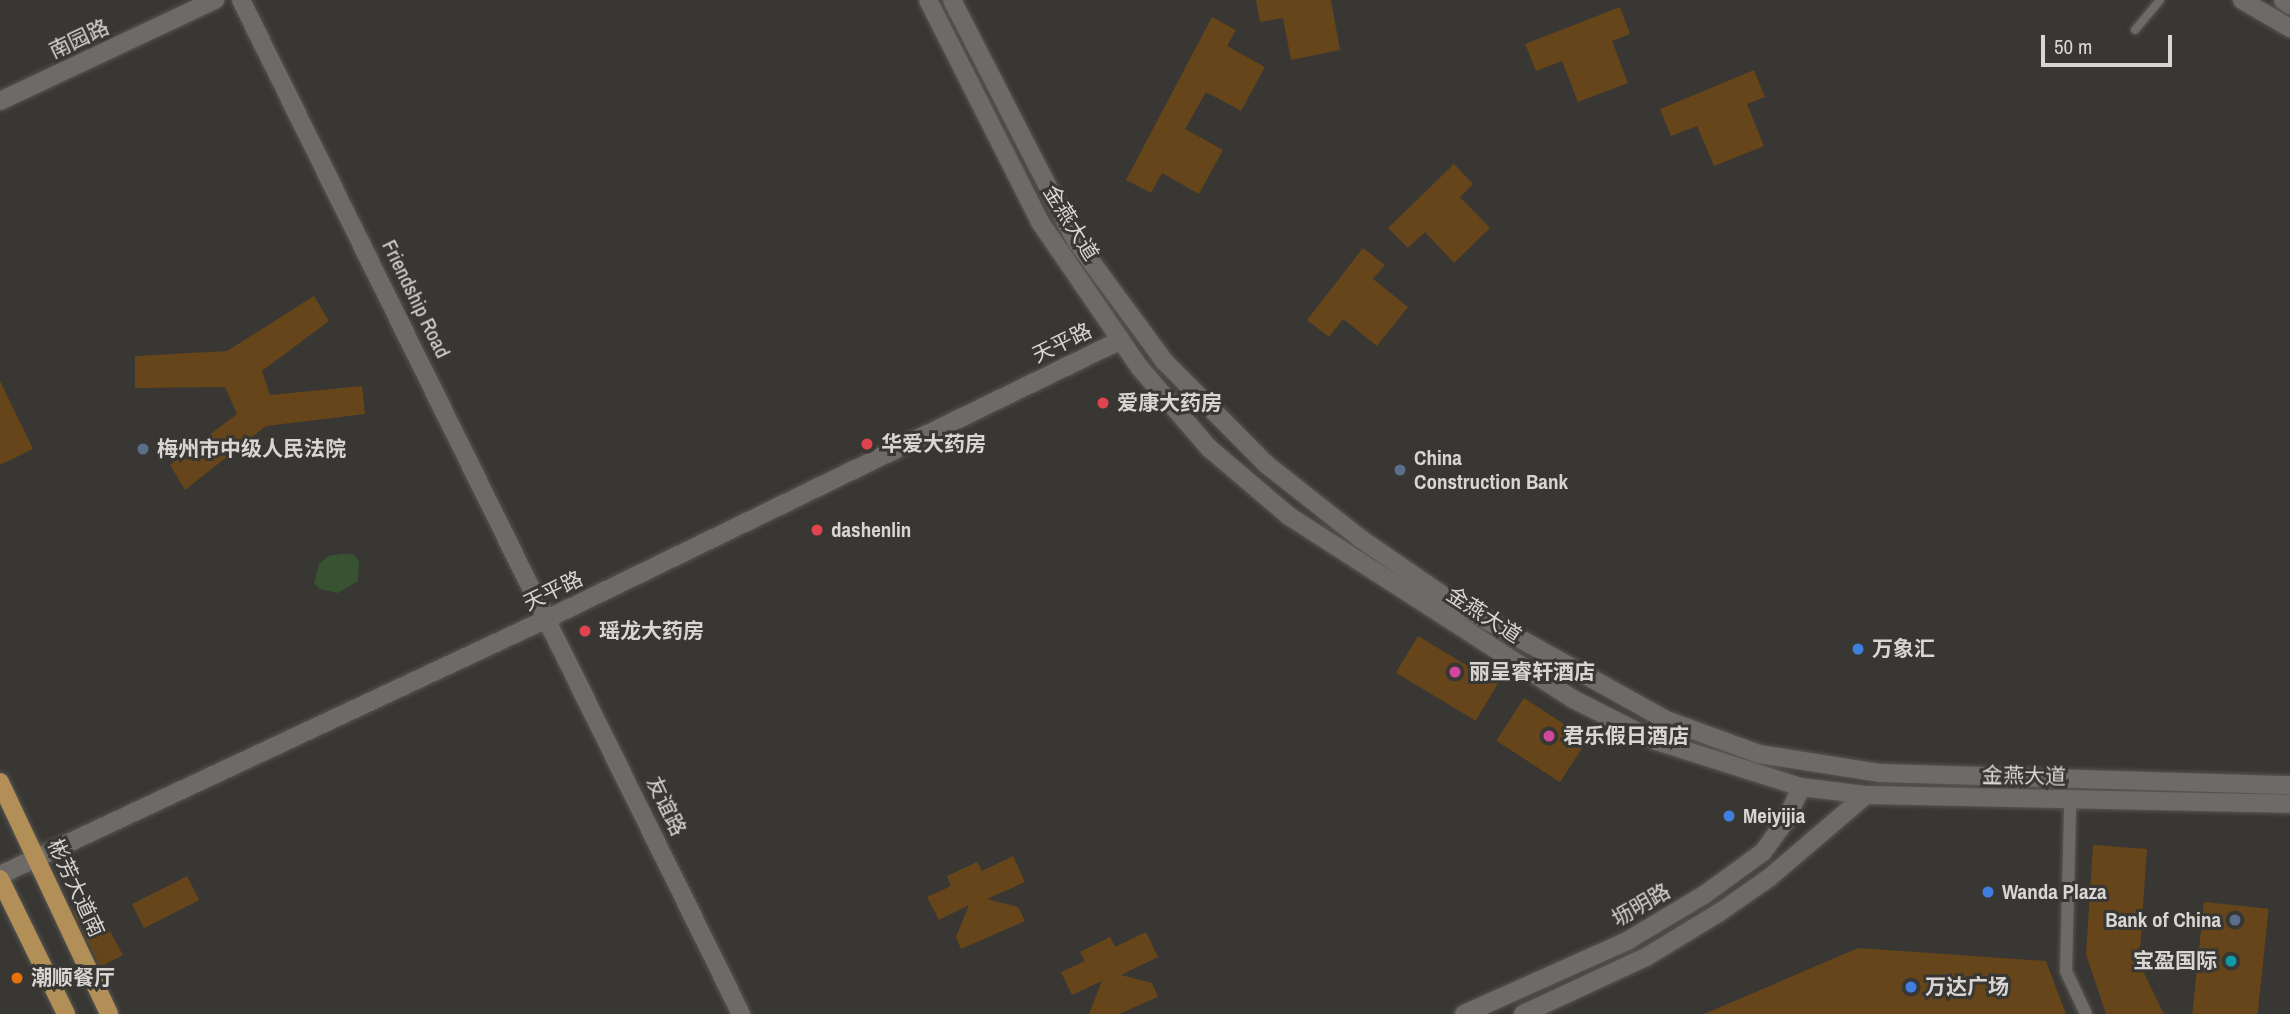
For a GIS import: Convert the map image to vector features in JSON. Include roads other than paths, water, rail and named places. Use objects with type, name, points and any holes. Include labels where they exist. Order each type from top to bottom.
[{"type":"main road","name":"南园路","points":[[0,101],[215,0]]},
{"type":"main road","name":"Friendship Road","points":[[241,0],[549,618]]},
{"type":"main road","name":"金燕大道","points":[[928,0],[1040,222],[1121,340],[1209,448],[1289,516],[1573,699],[1656,741],[1801,787],[1866,795],[2290,804]]},
{"type":"main road","name":"金燕大道","points":[[952,0],[1076,241],[1164,361],[1268,465],[1361,539],[1445,597],[1666,720],[1759,754],[1881,773],[2290,785]]},
{"type":"main road","points":[[2242,0],[2290,29]]},
{"type":"main road","points":[[2283,0],[2290,5]]},
{"type":"main road","name":"天平路","points":[[0,877],[549,618],[1121,340]]},
{"type":"main road","name":"友谊路","points":[[549,618],[741,1014]]},
{"type":"main road","name":"彬芳大道南","points":[[0,782],[109,1014]]},
{"type":"main road","name":"坜明路","points":[[1464,1014],[1627,941],[1704,895],[1763,852],[1785,822],[1801,787]]},
{"type":"main road","points":[[1523,1014],[1646,957],[1720,912],[1770,877],[1866,795]]},
{"type":"main road","points":[[0,877],[66,1014]]},
{"type":"street","points":[[2070,810],[2066,971],[2086,1014]]},
{"type":"lane","points":[[2134,30],[2160,0]]},
{"type":"place","name":"爱康大药房","points":[[1103,403]]},
{"type":"place","name":"华爱大药房","points":[[867,444]]},
{"type":"place","name":"梅州市中级人民法院","points":[[143,449]]},
{"type":"place","name":"China Construction Bank","points":[[1400,470]]},
{"type":"place","name":"dashenlin","points":[[817,530]]},
{"type":"place","name":"瑶龙大药房","points":[[585,631]]},
{"type":"place","name":"万象汇","points":[[1858,649]]},
{"type":"place","name":"丽呈睿轩酒店","points":[[1455,672]]},
{"type":"place","name":"君乐假日酒店","points":[[1549,736]]},
{"type":"place","name":"Meiyijia","points":[[1729,816]]},
{"type":"place","name":"Wanda Plaza","points":[[1988,892]]},
{"type":"place","name":"Bank of China","points":[[2235,920]]},
{"type":"place","name":"宝盈国际","points":[[2231,961]]},
{"type":"place","name":"潮顺餐厅","points":[[17,978]]},
{"type":"place","name":"万达广场","points":[[1911,987]]}]
